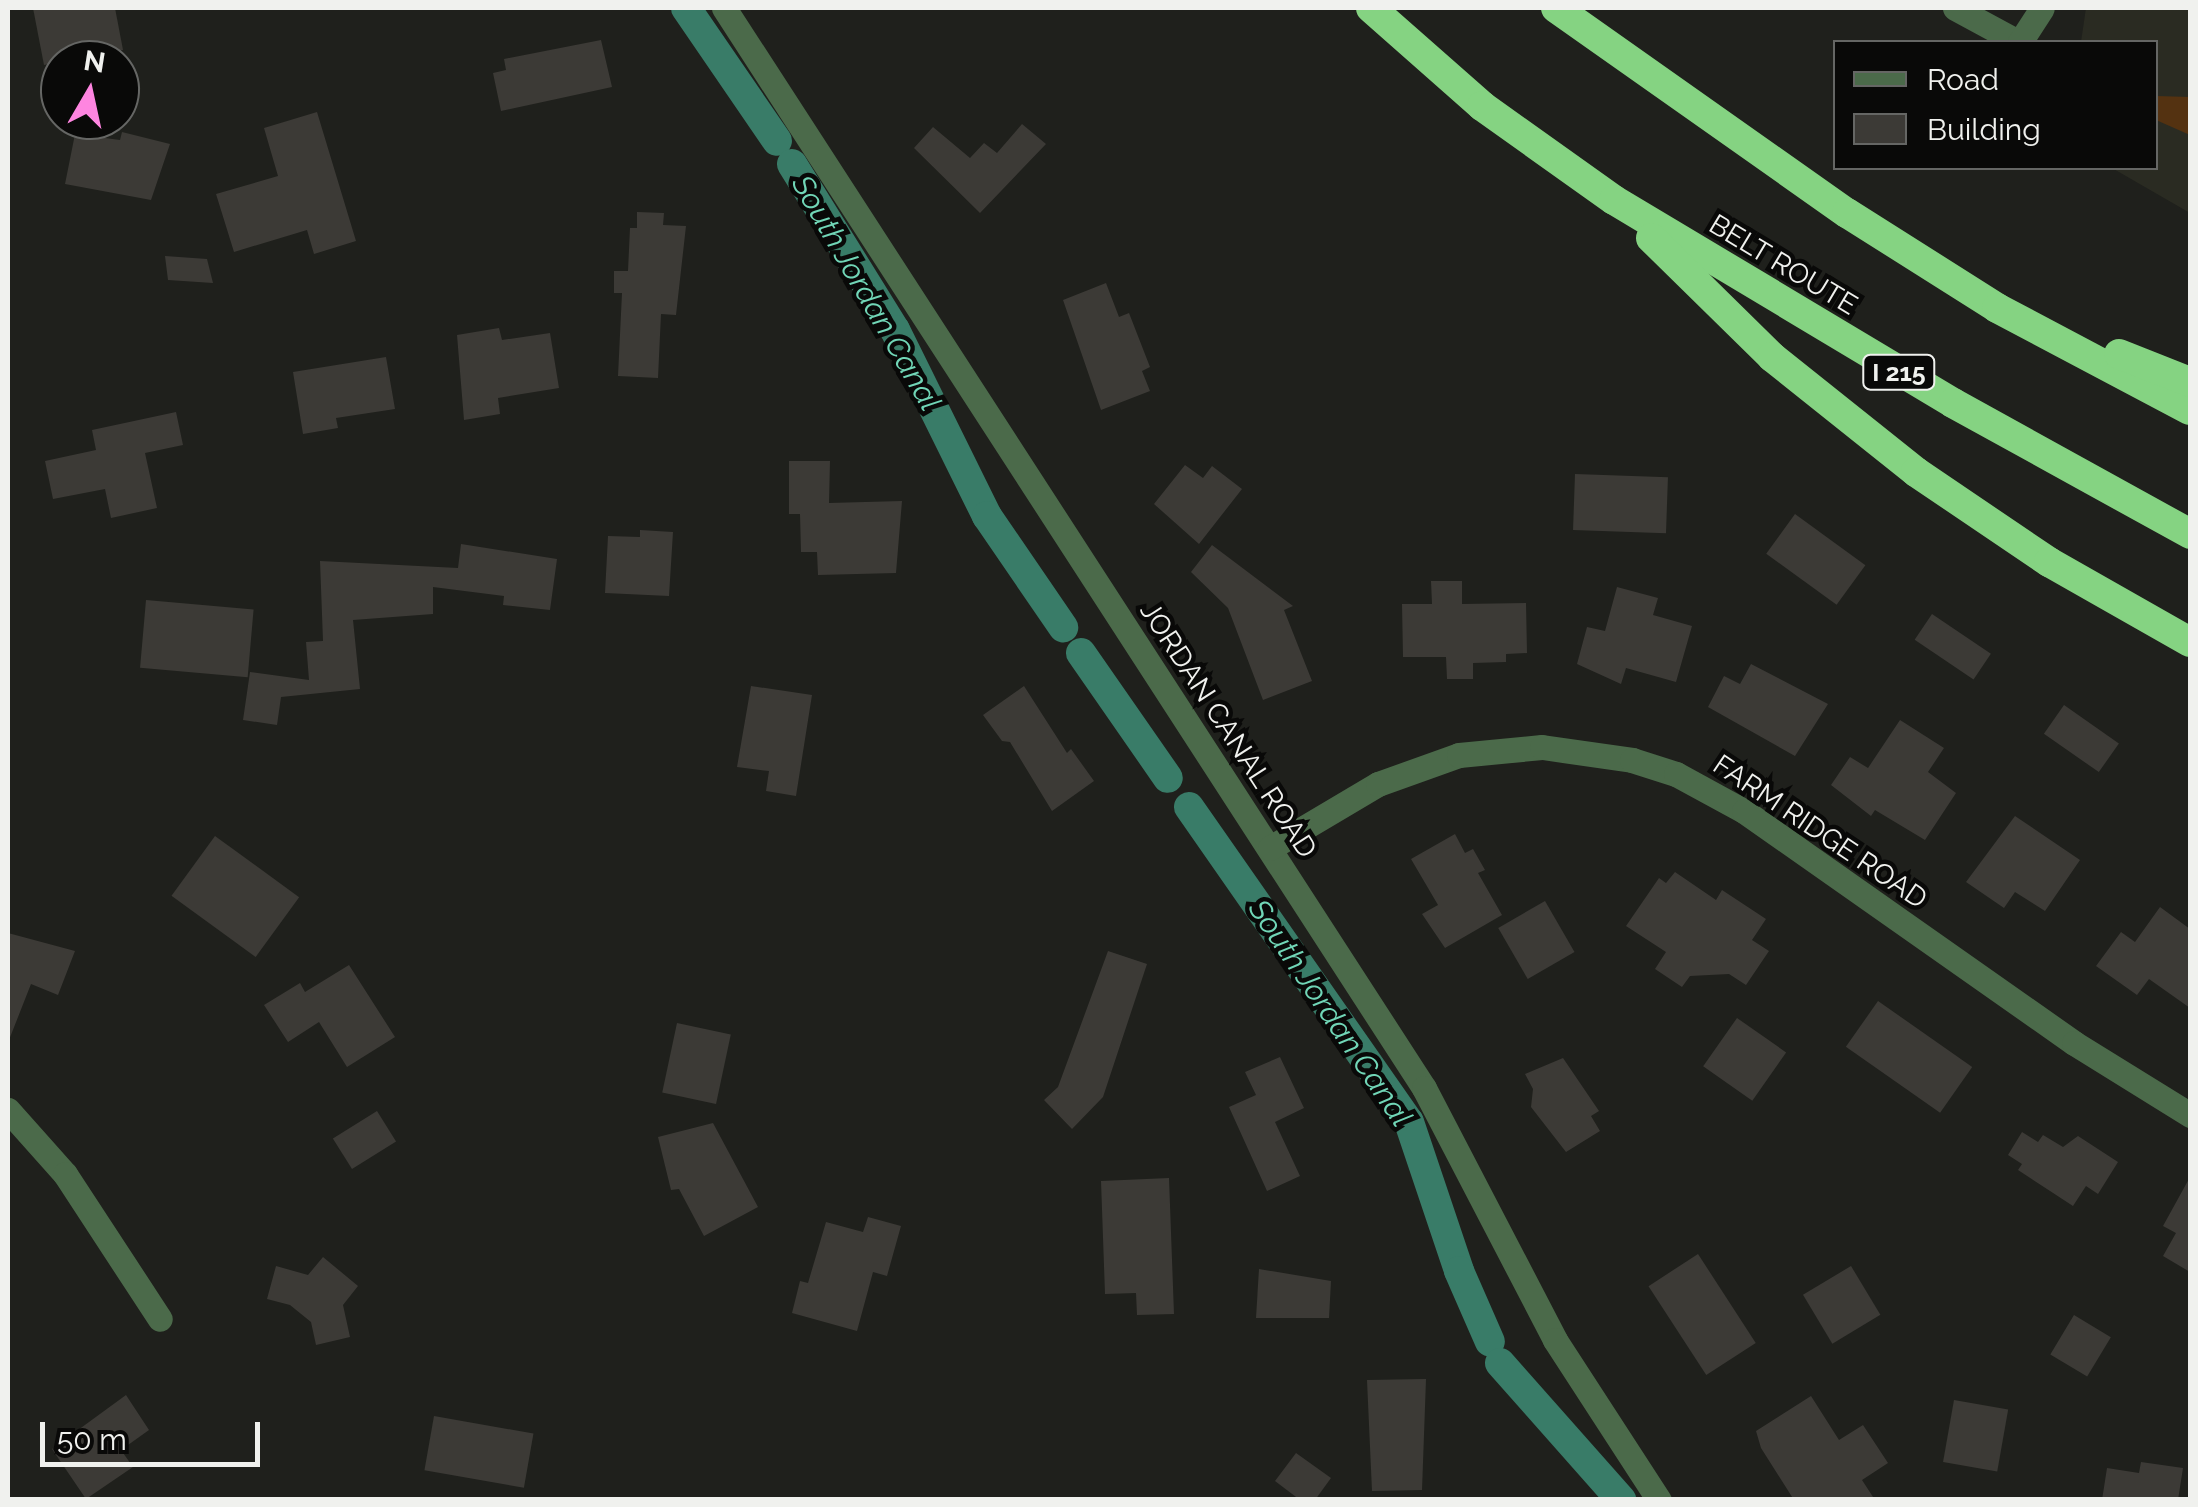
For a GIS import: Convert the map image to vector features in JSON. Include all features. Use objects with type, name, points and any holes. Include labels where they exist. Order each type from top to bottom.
[{"type":"highway","name":"BELT ROUTE","points":[[1371,8],[1482,106],[1614,200],[1953,403],[2190,534]]},
{"type":"highway","points":[[1556,8],[1846,213],[1997,308],[2190,410]]},
{"type":"highway","points":[[1614,200],[1772,357],[1916,472],[2049,562],[2190,642]]},
{"type":"highway","points":[[1997,308],[2190,382]]},
{"type":"street","name":"JORDAN CANAL ROAD","points":[[724,8],[1450,1132],[1555,1340],[1659,1500]]},
{"type":"street","points":[[1955,8],[2015,40]]},
{"type":"street","points":[[2020,40],[2042,8]]},
{"type":"street","name":"FARM RIDGE ROAD","points":[[1270,848],[1378,784],[1459,756],[1542,747],[1632,760],[1676,774],[1744,812],[2074,1043],[2190,1115]]},
{"type":"street","points":[[8,1110],[65,1174],[160,1319]]},
{"type":"shaded area","points":[[2086,8],[2190,8],[2190,213],[2115,170],[2158,170],[2158,40],[2081,40]]},
{"type":"shaded area","points":[[2158,96],[2190,97],[2190,135],[2158,121]]},
{"type":"building","points":[[33,8],[115,8],[121,40],[40,40],[40,44]]},
{"type":"building","points":[[601,40],[612,87],[501,111],[493,73],[506,70],[504,59]]},
{"type":"building","points":[[317,112],[356,241],[314,254],[307,230],[234,252],[216,194],[278,176],[264,128]]},
{"type":"building","points":[[1022,124],[1046,144],[980,213],[914,148],[933,127],[970,158],[984,143],[997,153]]},
{"type":"building","points":[[140,136],[170,144],[151,200],[65,184],[74,140],[140,140]]},
{"type":"building","points":[[637,212],[664,213],[663,225],[686,226],[676,315],[661,314],[658,378],[618,376],[622,293],[614,293],[614,271],[628,271],[630,228],[637,228]]},
{"type":"building","points":[[165,256],[207,259],[213,283],[168,280]]},
{"type":"building","points":[[1106,283],[1119,317],[1129,313],[1150,367],[1142,371],[1150,391],[1101,410],[1063,300]]},
{"type":"building","points":[[499,328],[502,340],[550,333],[559,388],[498,398],[500,414],[464,420],[457,335]]},
{"type":"building","points":[[386,357],[395,409],[336,418],[338,428],[303,434],[293,372]]},
{"type":"building","points":[[176,412],[183,445],[145,453],[157,508],[111,518],[105,489],[53,499],[45,461],[96,450],[92,430]]},
{"type":"building","points":[[789,461],[830,461],[829,503],[902,501],[896,573],[818,575],[817,552],[801,552],[800,514],[789,514]]},
{"type":"building","points":[[1185,465],[1203,478],[1212,466],[1242,489],[1199,544],[1154,504]]},
{"type":"building","points":[[1575,474],[1668,477],[1666,533],[1573,530]]},
{"type":"building","points":[[1795,514],[1865,565],[1837,605],[1766,554]]},
{"type":"building","points":[[640,530],[673,532],[669,596],[605,593],[608,536],[640,537]]},
{"type":"building","points":[[461,544],[557,559],[550,610],[503,605],[504,596],[433,587],[433,614],[353,620],[360,689],[281,697],[277,725],[243,720],[250,672],[309,680],[306,642],[323,641],[320,561],[458,568]]},
{"type":"building","points":[[1212,545],[1293,606],[1284,610],[1312,681],[1263,700],[1228,608],[1191,572]]},
{"type":"building","points":[[1431,581],[1462,581],[1462,604],[1526,603],[1527,653],[1506,654],[1506,662],[1473,663],[1473,679],[1447,679],[1446,657],[1403,657],[1402,604],[1432,604]]},
{"type":"building","points":[[1617,587],[1658,598],[1653,615],[1692,626],[1676,682],[1626,668],[1621,684],[1577,664],[1587,627],[1605,631]]},
{"type":"building","points":[[146,600],[254,609],[248,677],[140,668]]},
{"type":"building","points":[[1932,614],[1991,654],[1974,679],[1915,640]]},
{"type":"building","points":[[1751,664],[1828,704],[1795,756],[1708,707],[1724,676],[1740,684]]},
{"type":"building","points":[[751,686],[812,695],[796,796],[766,791],[769,771],[737,767]]},
{"type":"building","points":[[1024,686],[1067,753],[1071,749],[1094,781],[1052,811],[1010,742],[1002,741],[983,715]]},
{"type":"building","points":[[2064,705],[2119,743],[2099,772],[2044,734]]},
{"type":"building","points":[[1900,720],[1944,748],[1928,772],[1956,793],[1925,840],[1875,810],[1871,816],[1831,785],[1850,757],[1868,768]]},
{"type":"building","points":[[2015,816],[2080,860],[2045,911],[2015,892],[2004,908],[1966,882]]},
{"type":"building","points":[[1455,834],[1465,853],[1473,849],[1485,870],[1478,873],[1502,915],[1445,948],[1422,914],[1438,905],[1411,859]]},
{"type":"building","points":[[215,836],[299,897],[256,957],[172,896]]},
{"type":"building","points":[[1675,872],[1716,900],[1722,890],[1766,919],[1752,940],[1769,951],[1746,985],[1729,974],[1690,976],[1682,987],[1655,969],[1666,952],[1626,926],[1659,878],[1666,883]]},
{"type":"building","points":[[1545,901],[1574,952],[1528,979],[1498,928]]},
{"type":"building","points":[[2160,907],[2190,929],[2190,1008],[2149,979],[2137,995],[2096,966],[2121,932],[2135,942]]},
{"type":"building","points":[[8,933],[75,951],[58,995],[31,984],[9,1040]]},
{"type":"building","points":[[1108,951],[1147,964],[1103,1097],[1072,1129],[1044,1100],[1058,1087]]},
{"type":"building","points":[[349,965],[395,1037],[347,1067],[319,1022],[288,1042],[264,1005],[300,983],[305,992]]},
{"type":"building","points":[[1878,1001],[1972,1067],[1940,1113],[1846,1047]]},
{"type":"building","points":[[1737,1018],[1786,1052],[1752,1101],[1703,1066]]},
{"type":"building","points":[[677,1023],[731,1034],[716,1104],[662,1092]]},
{"type":"building","points":[[1280,1057],[1304,1108],[1275,1122],[1300,1176],[1267,1191],[1229,1107],[1256,1095],[1245,1072]]},
{"type":"building","points":[[1563,1058],[1599,1111],[1591,1116],[1600,1131],[1566,1152],[1531,1107],[1533,1089],[1525,1074]]},
{"type":"building","points":[[377,1111],[396,1142],[352,1169],[333,1139]]},
{"type":"building","points":[[713,1123],[758,1207],[704,1236],[679,1189],[671,1190],[658,1137]]},
{"type":"building","points":[[2022,1132],[2038,1142],[2043,1135],[2063,1147],[2078,1136],[2118,1162],[2098,1194],[2086,1186],[2073,1206],[2018,1170],[2022,1164],[2008,1155]]},
{"type":"building","points":[[2190,1177],[2190,1272],[2163,1256],[2176,1233],[2163,1226]]},
{"type":"building","points":[[1169,1178],[1174,1314],[1137,1315],[1136,1293],[1105,1294],[1101,1181]]},
{"type":"building","points":[[868,1217],[901,1226],[887,1276],[873,1272],[857,1331],[792,1313],[800,1281],[808,1283],[826,1222],[863,1232]]},
{"type":"building","points":[[1698,1254],[1756,1343],[1706,1375],[1649,1286]]},
{"type":"building","points":[[323,1257],[358,1286],[343,1305],[350,1337],[316,1345],[311,1322],[290,1305],[267,1299],[276,1266],[308,1275]]},
{"type":"building","points":[[1851,1266],[1880,1315],[1832,1344],[1803,1295]]},
{"type":"building","points":[[1259,1269],[1331,1281],[1329,1318],[1256,1318]]},
{"type":"building","points":[[2074,1315],[2111,1337],[2087,1377],[2050,1354]]},
{"type":"building","points":[[1426,1379],[1422,1490],[1372,1491],[1367,1380]]},
{"type":"building","points":[[126,1395],[149,1430],[121,1450],[133,1467],[86,1499],[52,1449]]},
{"type":"building","points":[[1811,1396],[1839,1440],[1863,1425],[1888,1463],[1862,1480],[1875,1500],[1794,1500],[1761,1448],[1756,1431]]},
{"type":"building","points":[[1954,1400],[2008,1410],[1997,1472],[1943,1462]]},
{"type":"building","points":[[434,1416],[533,1434],[524,1488],[424,1470]]},
{"type":"building","points":[[1296,1453],[1331,1478],[1315,1500],[1300,1500],[1275,1481]]},
{"type":"building","points":[[2141,1462],[2183,1468],[2178,1500],[2102,1500],[2107,1468],[2139,1473]]},
{"type":"waterway","name":"South Jordan Canal","points":[[686,8],[777,141]]},
{"type":"waterway","name":"South Jordan Canal","points":[[792,164],[895,330],[987,516],[1063,627]]},
{"type":"waterway","name":"South Jordan Canal","points":[[1081,653],[1168,778]]},
{"type":"waterway","name":"South Jordan Canal","points":[[1189,807],[1409,1122],[1459,1271],[1490,1342]]},
{"type":"waterway","name":"South Jordan Canal","points":[[1500,1363],[1621,1500]]}]
